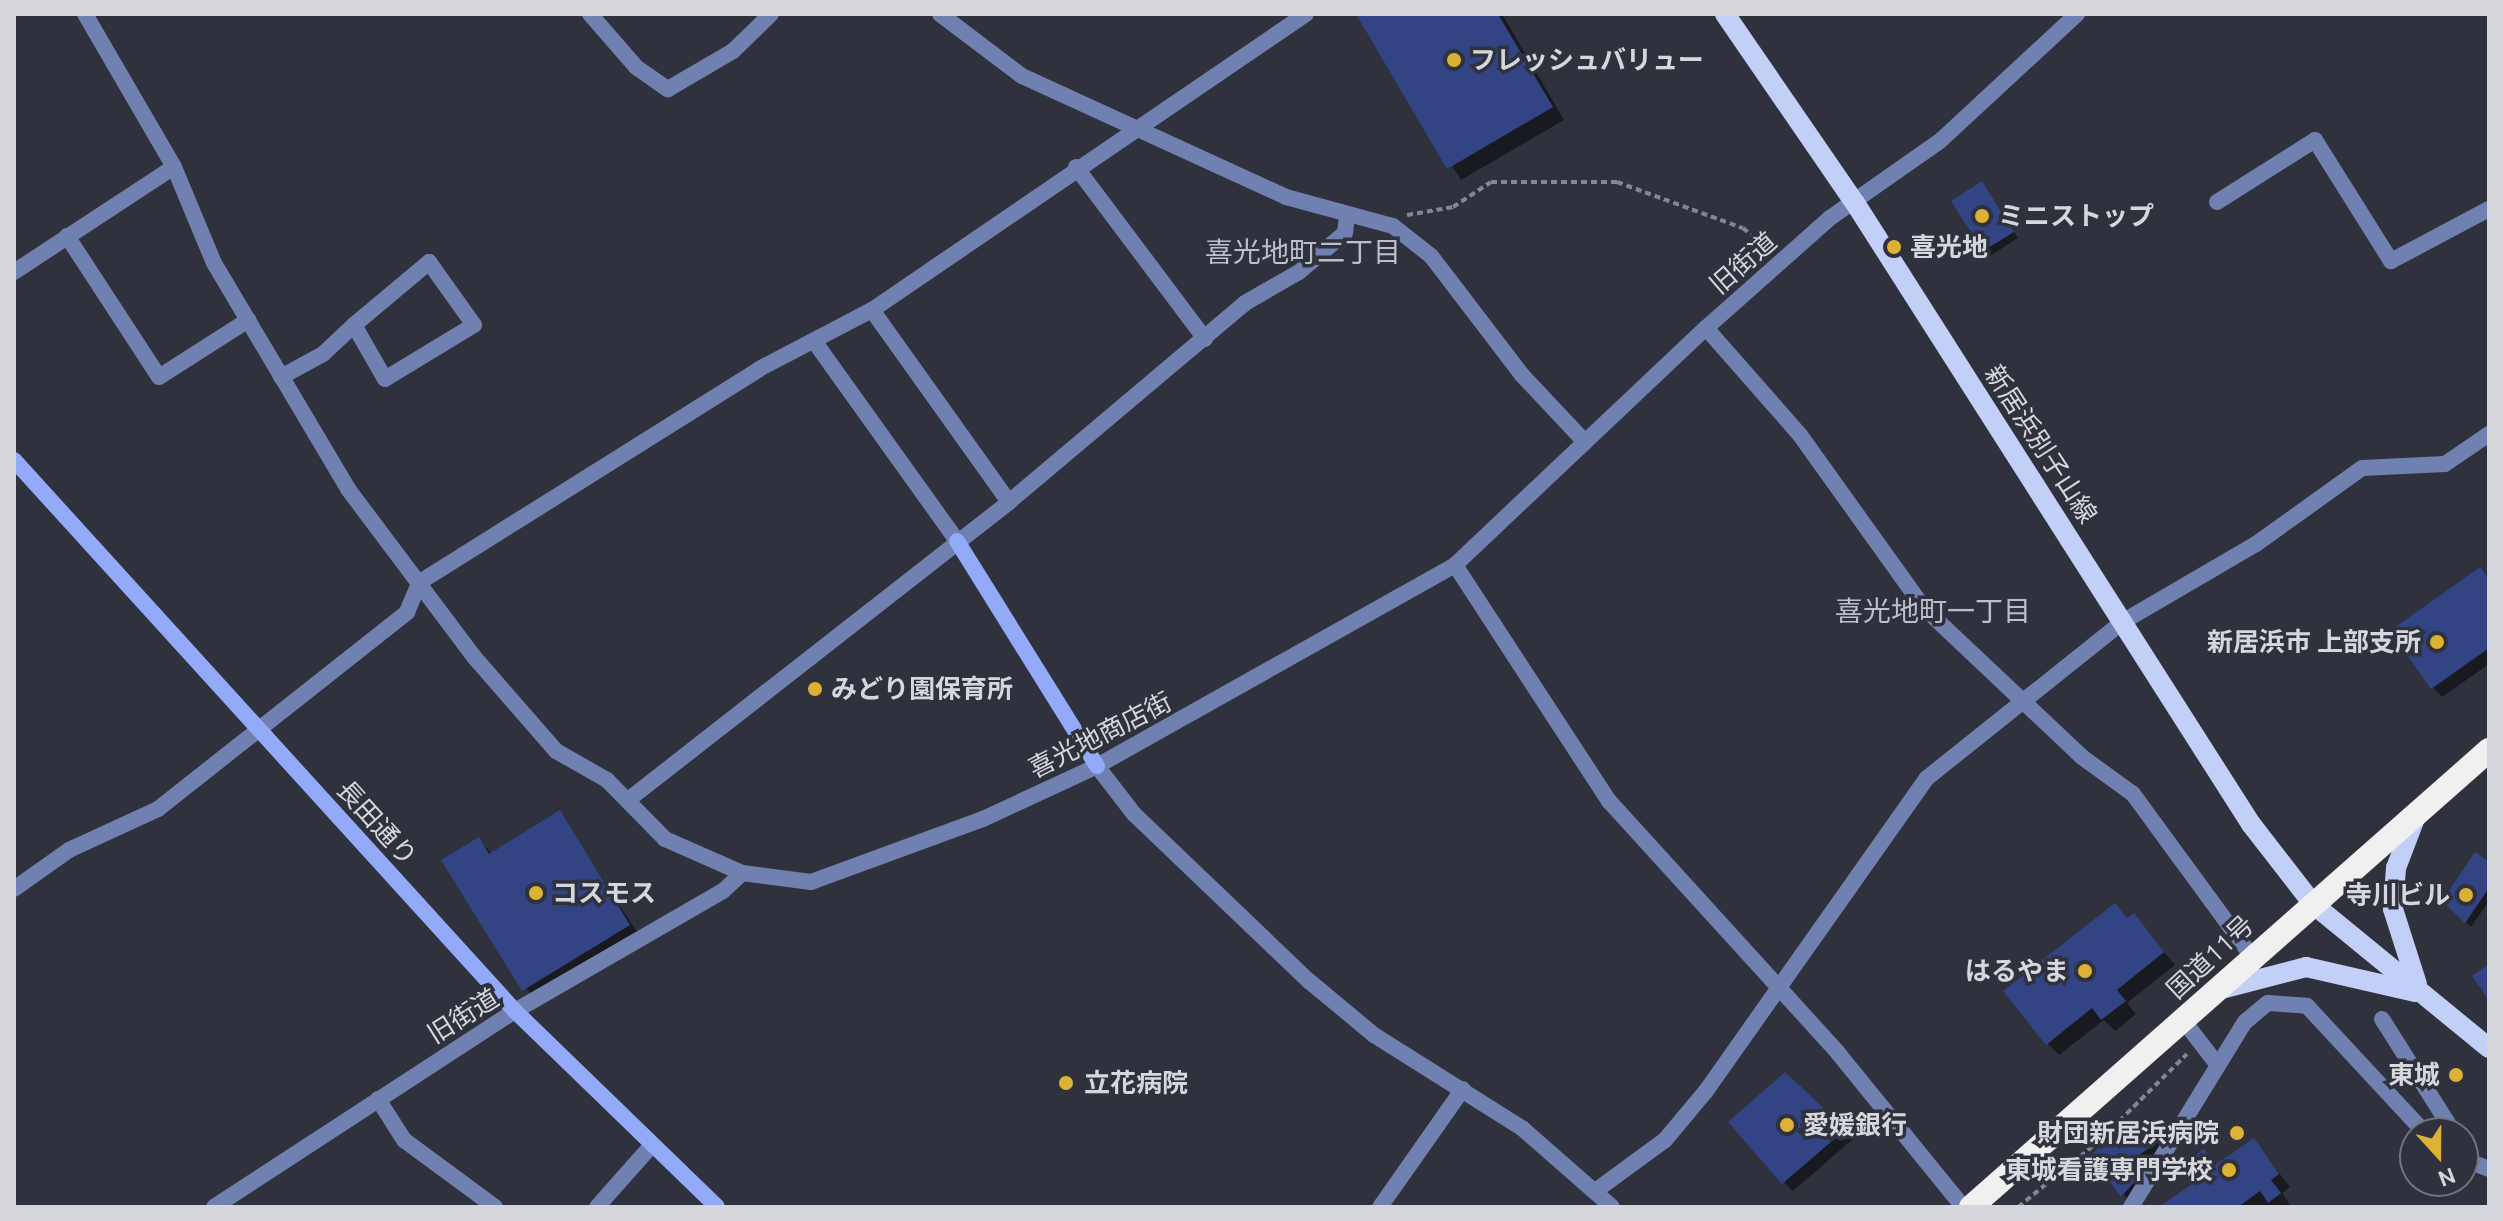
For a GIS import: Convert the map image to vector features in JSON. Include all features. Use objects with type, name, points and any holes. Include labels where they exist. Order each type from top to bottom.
[{"type":"highway","name":"国道11号","points":[[1971,1207],[2183,1020],[2251,955],[2489,750]]},
{"type":"main road","name":"新居浜別子山線","points":[[1725,14],[1855,203],[2251,824],[2313,904],[2489,1048]]},
{"type":"main road","points":[[2417,813],[2396,868],[2393,909],[2405,965],[2423,994]]},
{"type":"main road","points":[[2209,995],[2306,967],[2423,994]]},
{"type":"street","name":"喜光地商店街","points":[[85,14],[174,167],[190,218],[348,489],[556,751],[628,800],[665,839],[742,873],[811,882],[983,819],[1097,766],[1455,565]]},
{"type":"street","points":[[590,14],[636,67],[668,89],[733,51],[771,14]]},
{"type":"street","points":[[940,14],[1022,76],[1286,197],[1347,217],[1393,226],[1431,256],[1522,375],[1585,442]]},
{"type":"street","points":[[14,889],[69,850],[158,809],[407,612],[420,582],[814,341],[872,310],[1132,126],[1306,14]]},
{"type":"street","name":"旧街道","points":[[1455,565],[1780,262],[1940,141],[2077,14]]},
{"type":"street","points":[[2217,202],[2315,140],[2391,261],[2489,209]]},
{"type":"street","points":[[14,272],[174,167]]},
{"type":"street","points":[[1076,167],[1205,339]]},
{"type":"street","points":[[628,800],[1009,502],[1245,303],[1299,272],[1345,233],[1347,217]]},
{"type":"street","points":[[67,236],[159,377],[248,320]]},
{"type":"street","points":[[281,377],[354,325],[429,262],[474,325],[385,379],[354,325]]},
{"type":"street","points":[[872,310],[1009,502]]},
{"type":"street","points":[[1706,328],[1800,435],[1916,598],[2023,699],[2133,794],[2251,955]]},
{"type":"street","points":[[814,341],[957,541],[1097,766],[1134,814],[1309,981],[1374,1035],[1463,1089],[1598,1189],[1612,1207]]},
{"type":"street","points":[[1598,1189],[1665,1140],[1927,778],[2124,621],[2256,544],[2362,468],[2445,464],[2489,434]]},
{"type":"street","name":"長田通り","points":[[14,460],[515,1011],[717,1207]]},
{"type":"street","points":[[1455,565],[1609,801],[1776,985],[1963,1207]]},
{"type":"street","name":"旧街道","points":[[214,1207],[515,1011],[723,891],[742,873]]},
{"type":"street","points":[[2131,1207],[2217,1064],[2257,1008],[2293,1000],[2409,1117]]},
{"type":"street","points":[[2382,1019],[2444,1117]]},
{"type":"street","points":[[2183,1020],[2217,1064]]},
{"type":"street","points":[[1380,1207],[1463,1089]]},
{"type":"street","points":[[378,1099],[404,1140],[495,1207]]},
{"type":"street","points":[[597,1207],[652,1145]]},
{"type":"path","points":[[1393,226],[1400,217],[1468,201],[1491,182],[1617,182],[1743,228],[1780,262]]},
{"type":"path","points":[[2018,1207],[2201,1043]]},
{"type":"building","name":"フレッシュバリュー","points":[[1356,14],[1498,14],[1553,107],[1447,169]]},
{"type":"building","name":"ミニストップ","points":[[1982,181],[2014,232],[1983,251],[1951,201]]},
{"type":"building","name":"新居浜市 上部支所","points":[[2480,567],[2489,579],[2489,648],[2431,689],[2390,631]]},
{"type":"building","name":"コスモス","points":[[560,810],[630,925],[522,991],[441,860],[479,837],[489,854]]},
{"type":"building","name":"寺川ビル","points":[[2475,852],[2489,862],[2489,888],[2465,923],[2442,901]]},
{"type":"building","name":"はるやま","points":[[2115,903],[2127,918],[2134,913],[2164,952],[2117,990],[2126,1001],[2101,1020],[2092,1008],[2046,1045],[2003,991]]},
{"type":"building","points":[[2489,964],[2489,1000],[2472,976]]},
{"type":"building","name":"愛媛銀行","points":[[1785,1072],[1846,1129],[1782,1184],[1728,1122]]},
{"type":"building","points":[[2138,1120],[2160,1140],[2124,1166],[2135,1181],[2121,1197],[2090,1155]]},
{"type":"building","name":"東城看護専門学校","points":[[2254,1138],[2279,1174],[2271,1180],[2281,1193],[2268,1203],[2260,1191],[2238,1207],[2159,1207],[2192,1184],[2179,1166],[2204,1149],[2215,1165]]},
{"type":"place","name":"フレッシュバリュー","points":[[1454,60]]},
{"type":"place","name":"ミニストップ","points":[[1982,216]]},
{"type":"place","name":"喜光地","points":[[1894,247]]},
{"type":"place","name":"新居浜市 上部支所","points":[[2437,642]]},
{"type":"place","name":"みどり園保育所","points":[[815,689]]},
{"type":"place","name":"コスモス","points":[[536,893]]},
{"type":"place","name":"寺川ビル","points":[[2466,895]]},
{"type":"place","name":"はるやま","points":[[2085,971]]},
{"type":"place","name":"東城","points":[[2456,1075]]},
{"type":"place","name":"立花病院","points":[[1066,1083]]},
{"type":"place","name":"愛媛銀行","points":[[1787,1125]]},
{"type":"place","name":"財団新居浜病院","points":[[2237,1133]]},
{"type":"place","name":"東城看護専門学校","points":[[2229,1170]]},
{"type":"district","name":"喜光地町二丁目","points":[[1303,252]]},
{"type":"district","name":"喜光地町一丁目","points":[[1933,611]]}]
